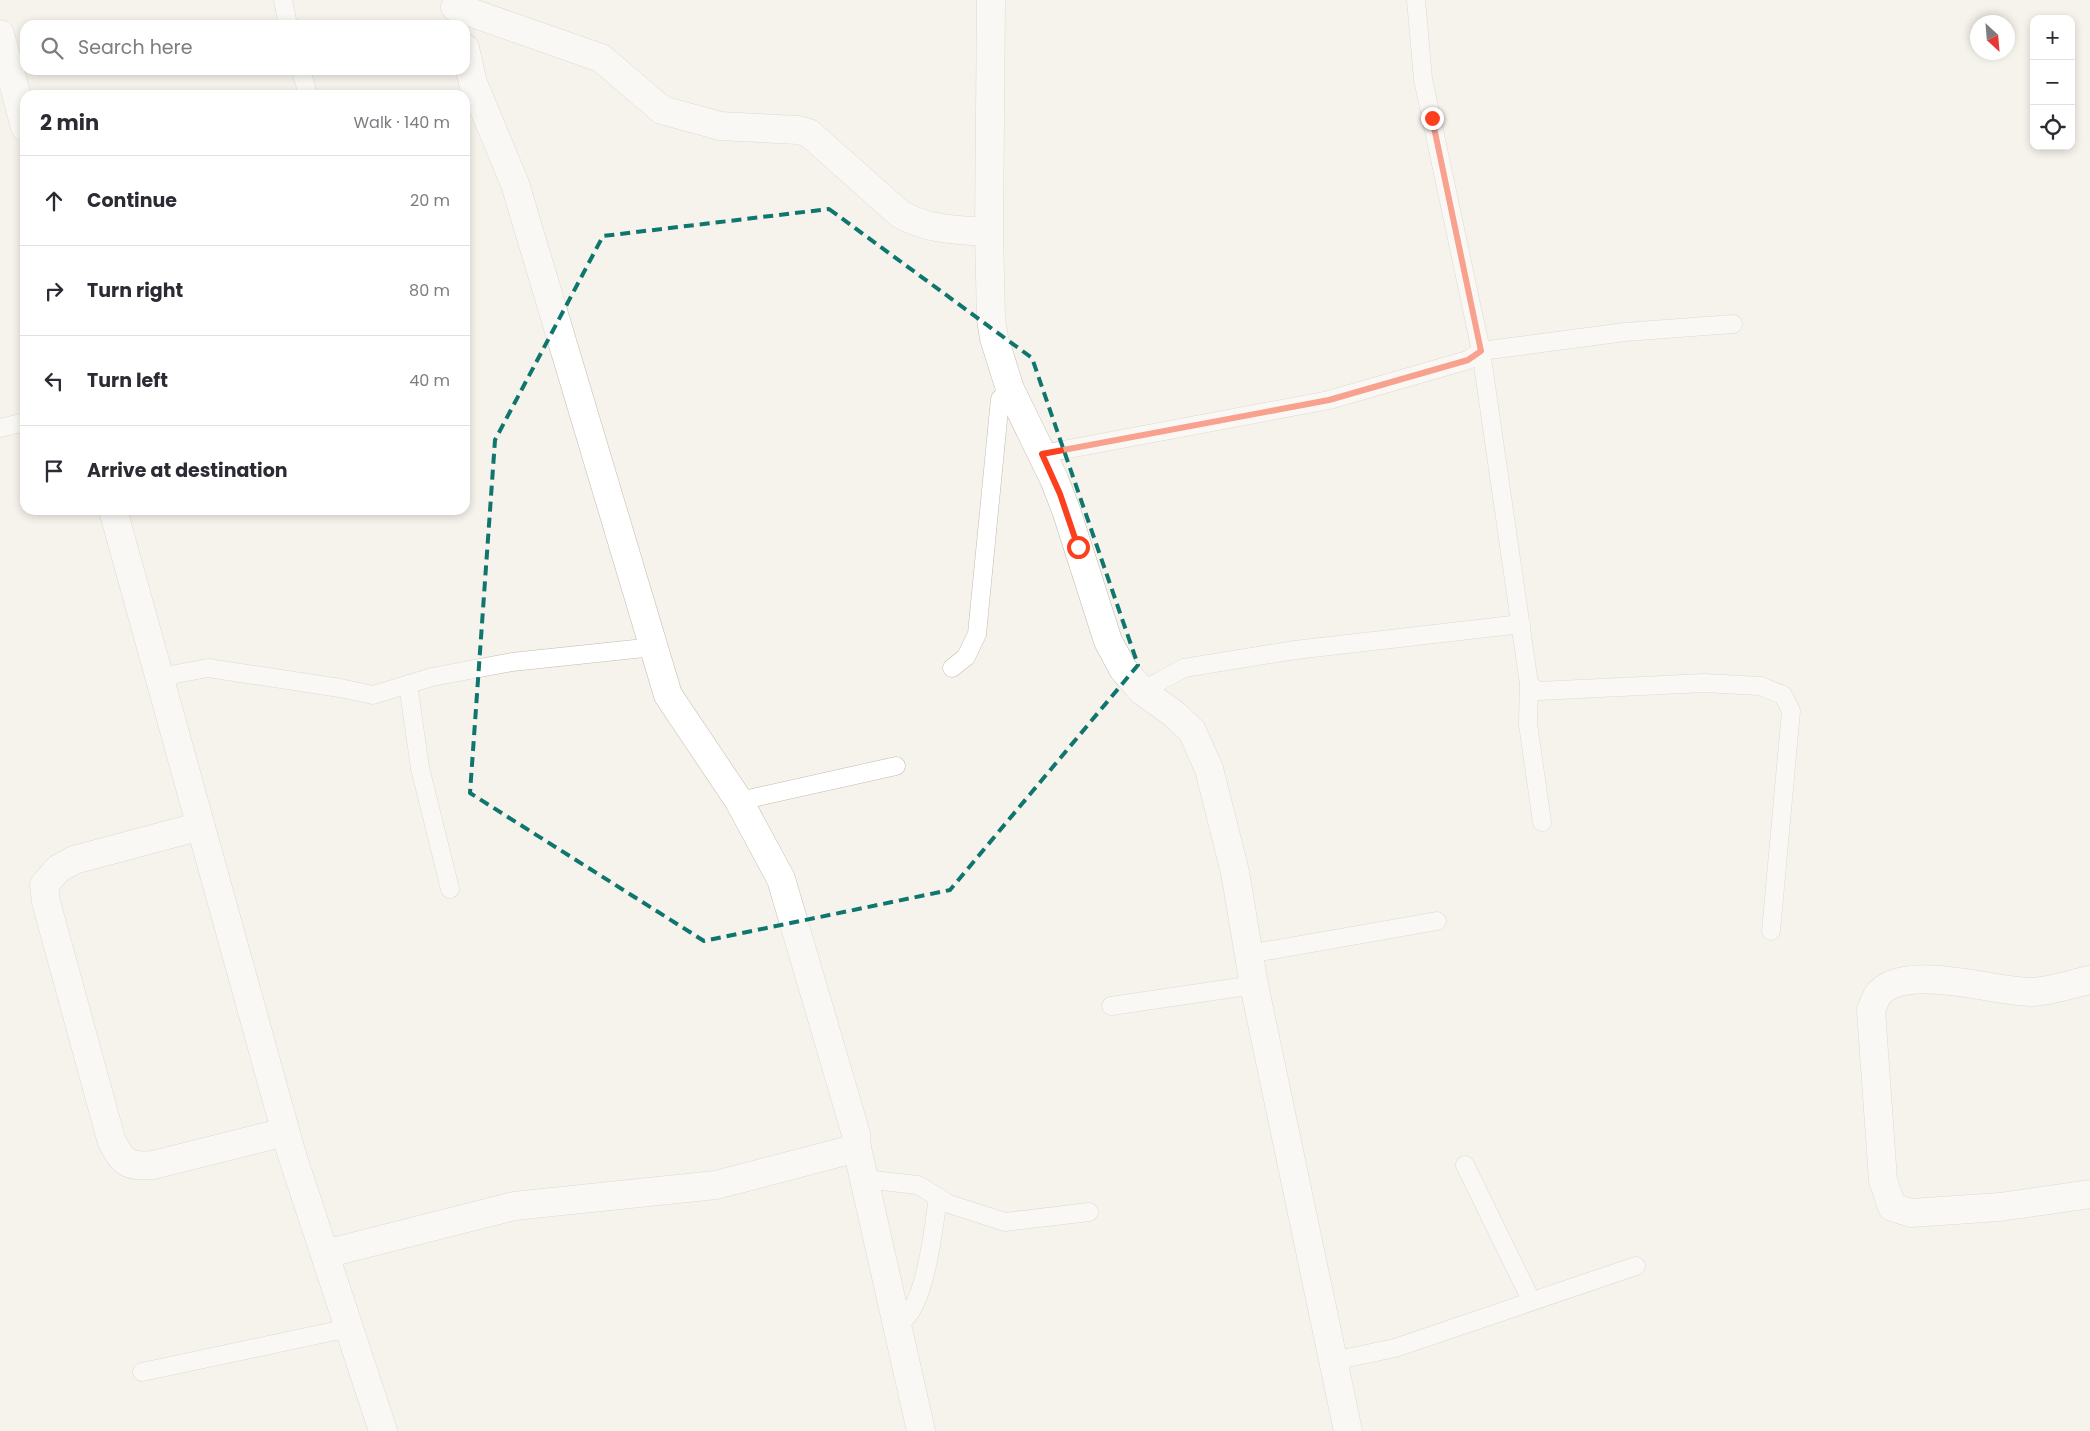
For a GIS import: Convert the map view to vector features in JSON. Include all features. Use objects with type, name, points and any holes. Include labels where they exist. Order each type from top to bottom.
[{"type":"street","points":[[990,0],[989,232],[991,319],[1000,363],[1010,389],[1042,454],[1066,510],[1108,641],[1123,669],[1142,691],[1174,714],[1192,732],[1204,755],[1235,872],[1254,984],[1348,1431]]},
{"type":"street","points":[[456,11],[601,58],[662,110],[720,126],[798,130],[809,133],[900,214],[914,222],[942,229],[989,232]]},
{"type":"street","points":[[0,34],[20,108]]},
{"type":"street","points":[[470,70],[473,83],[515,184],[668,695],[739,800],[781,879],[856,1134],[856,1148],[921,1431]]},
{"type":"street","points":[[114,515],[286,1132],[383,1431]]},
{"type":"street","points":[[201,826],[74,860],[58,869],[44,885],[46,902],[108,1129],[120,1159],[134,1166],[153,1166],[286,1132]]},
{"type":"street","points":[[2090,980],[2030,992],[1945,980],[1908,980],[1890,986],[1878,995],[1871,1010],[1883,1180],[1892,1206],[1911,1213],[2000,1207],[2090,1194]]},
{"type":"street","points":[[325,1254],[514,1206],[716,1185],[856,1148]]},
{"type":"lane","points":[[283,0],[287,20]]},
{"type":"lane","points":[[1416,0],[1423,79],[1481,351],[1522,624],[1529,684],[1528,724],[1542,822]]},
{"type":"lane","points":[[302,75],[307,90]]},
{"type":"lane","points":[[1042,454],[1329,400],[1468,360],[1481,351],[1625,332],[1733,324]]},
{"type":"lane","points":[[952,668],[966,657],[977,634],[1000,400],[1010,389]]},
{"type":"lane","points":[[0,428],[20,423]]},
{"type":"lane","points":[[1142,691],[1184,668],[1295,650],[1522,624]]},
{"type":"lane","points":[[160,677],[208,668],[374,695],[432,677],[512,662],[654,647]]},
{"type":"lane","points":[[1529,684],[1538,692],[1704,683],[1760,686],[1783,695],[1791,711],[1771,931]]},
{"type":"lane","points":[[408,684],[420,768],[450,889]]},
{"type":"lane","points":[[739,800],[896,766]]},
{"type":"lane","points":[[1249,954],[1437,921]]},
{"type":"lane","points":[[1111,1006],[1254,984]]},
{"type":"lane","points":[[1465,1164],[1531,1300]]},
{"type":"lane","points":[[864,1180],[918,1185],[949,1204],[1006,1222],[1089,1212]]},
{"type":"lane","points":[[897,1327],[912,1310],[920,1288],[933,1237],[938,1197]]},
{"type":"lane","points":[[1333,1361],[1395,1348],[1531,1300],[1636,1266]]},
{"type":"lane","points":[[142,1372],[349,1328]]},
{"type":"highlighted area","points":[[829,209],[1032,358],[1138,665],[950,890],[704,941],[470,793],[495,440],[603,236]]},
{"type":"route","points":[[1078,547],[1060,494],[1042,454],[1329,400],[1468,360],[1481,351],[1432,118]]}]
